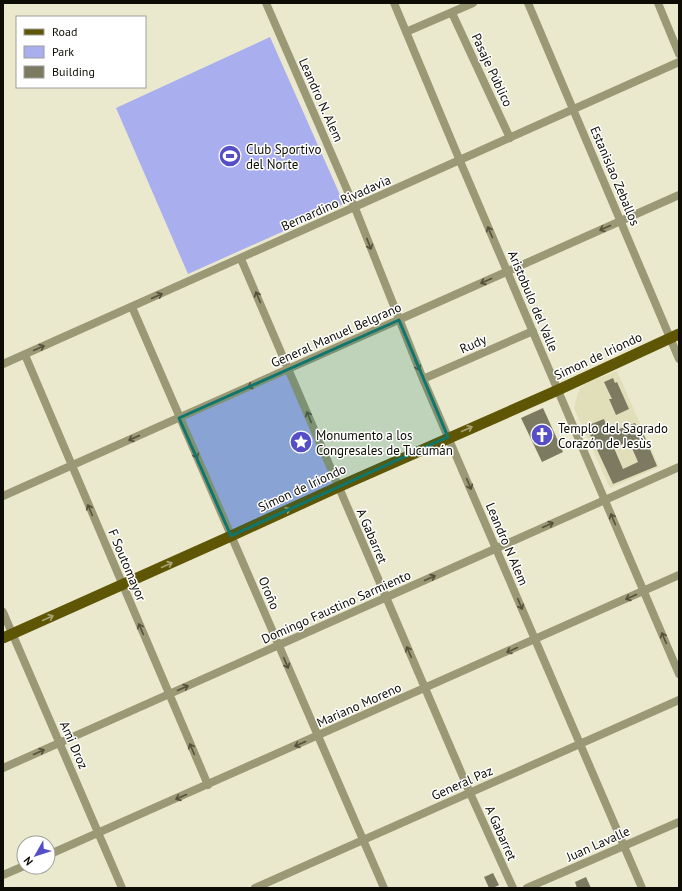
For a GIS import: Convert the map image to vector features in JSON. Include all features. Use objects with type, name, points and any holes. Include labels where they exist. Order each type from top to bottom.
[{"type":"main road","name":"Simon de Iriondo","points":[[8,636],[338,487],[558,390],[675,336]]},
{"type":"street","name":"Leandro N. Alem","points":[[266,3],[355,208]]},
{"type":"street","name":"Aristobulo del Valle","points":[[394,3],[679,674]]},
{"type":"street","points":[[406,32],[474,3]]},
{"type":"street","name":"Estanislao Zeballos","points":[[528,3],[620,221],[675,336],[679,359]]},
{"type":"street","points":[[658,3],[679,54]]},
{"type":"street","name":"Pasaje Público","points":[[452,13],[510,138]]},
{"type":"street","name":"Bernardino Rivadavia","points":[[3,364],[241,259],[679,62]]},
{"type":"street","name":"General Manuel Belgrano","points":[[3,496],[679,195]]},
{"type":"street","name":"Leandro N Alem","points":[[355,208],[423,379],[642,888]]},
{"type":"street","name":"A Gabarret","points":[[241,259],[470,793],[513,888]]},
{"type":"street","name":"Oroño","points":[[132,307],[384,888]]},
{"type":"street","name":"Rudy","points":[[423,379],[533,331]]},
{"type":"street","name":"F Soutomayor","points":[[25,354],[208,785]]},
{"type":"street","name":"Domingo Faustino Sarmiento","points":[[3,768],[679,467]]},
{"type":"street","name":"Mariano Moreno","points":[[56,852],[679,576]]},
{"type":"street","name":"Ami Droz","points":[[3,612],[8,636],[60,743],[122,888]]},
{"type":"street","name":"General Paz","points":[[255,888],[679,700]]},
{"type":"street","name":"Juan Lavalle","points":[[528,888],[679,822]]},
{"type":"street","points":[[3,875],[16,869]]},
{"type":"highlighted area","points":[[399,320],[448,437],[231,536],[179,418]]},
{"type":"shaded area","points":[[617,371],[659,467],[610,488],[574,408],[579,389],[587,383]]},
{"type":"green space","name":"Club Sportivo del Norte","points":[[270,37],[344,204],[188,274],[116,108]]},
{"type":"green space","points":[[289,369],[338,487],[231,536],[179,418]]},
{"type":"building","points":[[613,378],[615,383],[617,382],[629,409],[616,415],[609,399],[612,399],[604,382]]},
{"type":"building","name":"Templo del Sagrado Corazón de Jesùs","points":[[543,408],[563,452],[542,462],[521,418]]},
{"type":"building","points":[[604,419],[609,433],[635,423],[640,435],[643,433],[657,466],[613,484],[586,426]],"holes":[[[629,441],[638,462],[623,469],[614,448]]]},
{"type":"building","points":[[493,873],[499,885],[489,888],[484,877]]},
{"type":"building","points":[[586,877],[591,888],[577,888],[575,882]]},
{"type":"place","name":"Club Sportivo del Norte","points":[[230,156]]},
{"type":"place","name":"Templo del Sagrado Corazón de Jesùs","points":[[542,435]]},
{"type":"place","name":"Monumento a los Congresales de Tucumán","points":[[301,442]]}]
